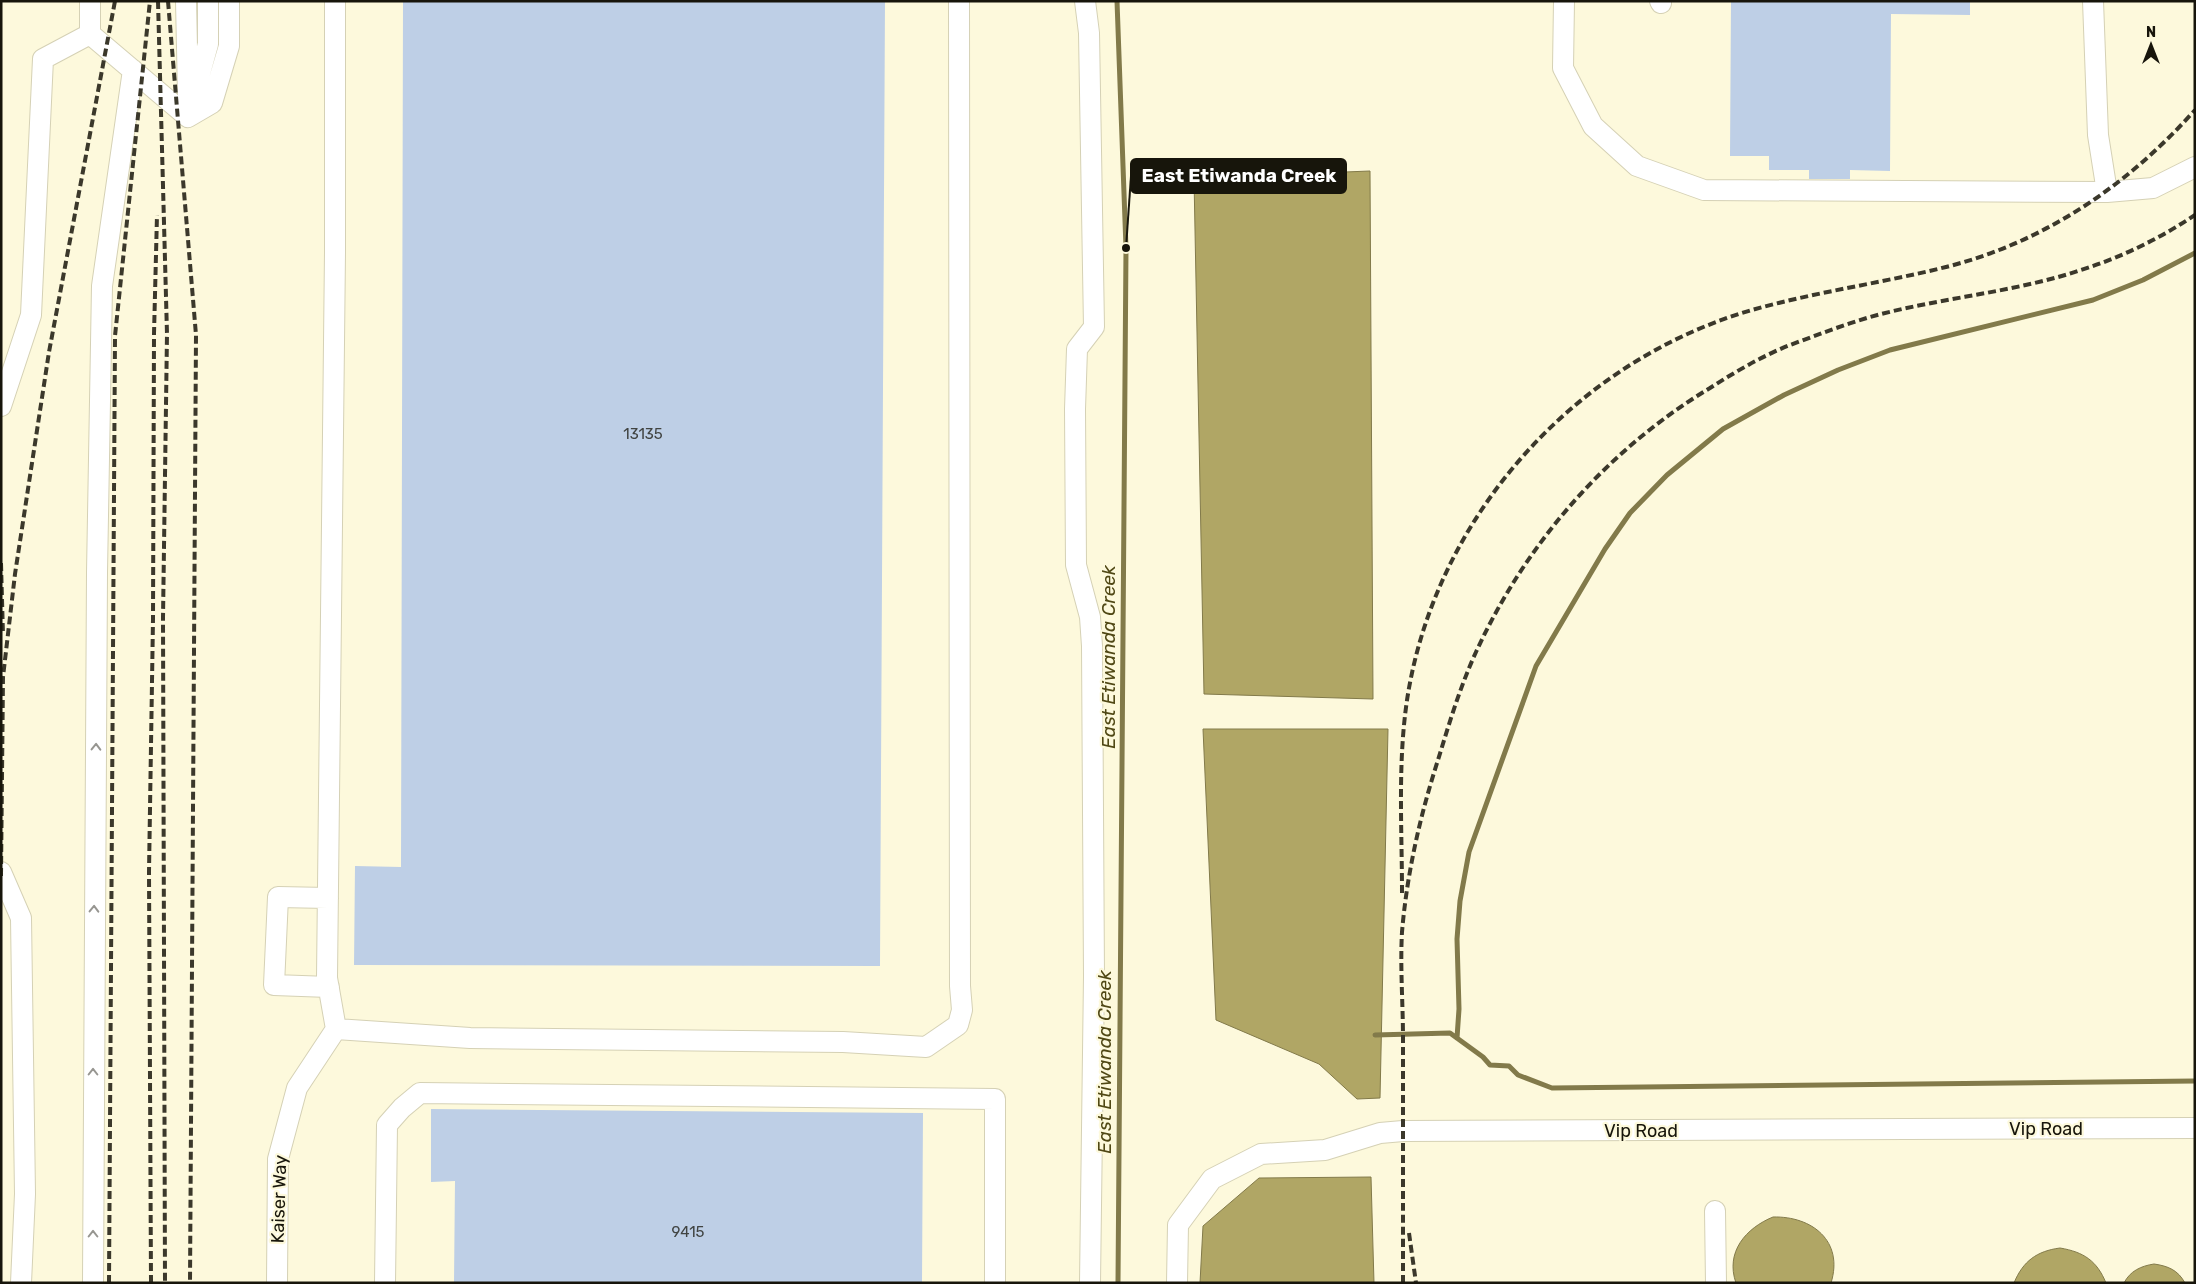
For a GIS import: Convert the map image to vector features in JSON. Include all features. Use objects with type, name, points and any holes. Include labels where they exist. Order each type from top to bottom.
[{"type":"street","points":[[90,1],[90,34]]},
{"type":"street","points":[[186,1],[188,117]]},
{"type":"street","points":[[188,117],[208,44],[208,1]]},
{"type":"street","points":[[188,117],[212,103],[229,46],[230,1]]},
{"type":"street","points":[[335,1],[335,252],[328,987],[336,1029],[470,1038],[843,1042],[926,1047],[958,1025],[962,1010],[960,986],[958,742],[959,1]]},
{"type":"street","points":[[1085,1],[1089,34],[1094,327],[1077,349],[1074,409],[1076,565],[1090,616],[1092,646],[1094,976],[1090,1283]]},
{"type":"street","points":[[1564,1],[1562,68],[1593,126],[1636,166],[1704,190],[2107,192],[2153,188],[2195,167]]},
{"type":"street","points":[[2093,1],[2098,134],[2107,192]]},
{"type":"street","points":[[90,34],[188,117]]},
{"type":"street","points":[[1,406],[30,315],[43,59],[90,34]]},
{"type":"street","points":[[93,1283],[97,593],[102,286],[133,70]]},
{"type":"street","points":[[1,872],[21,918],[24,1194],[21,1283]]},
{"type":"street","points":[[328,898],[278,897],[274,984],[328,987]]},
{"type":"street","name":"Kaiser Way","points":[[277,1283],[278,1159],[297,1088],[336,1029]]},
{"type":"street","points":[[385,1283],[387,1125],[402,1108],[420,1093],[994,1099],[994,1283]]},
{"type":"street","name":"Vip Road","points":[[1177,1283],[1178,1225],[1212,1179],[1261,1154],[1325,1150],[1380,1133],[1403,1131],[2195,1128]]},
{"type":"street","points":[[1715,1211],[1716,1283]]},
{"type":"shaded area","points":[[1370,171],[1373,699],[1204,694],[1194,178]]},
{"type":"shaded area","points":[[1203,729],[1388,729],[1380,1098],[1357,1099],[1319,1064],[1216,1020]]},
{"type":"shaded area","points":[[1371,1177],[1374,1283],[1200,1283],[1203,1226],[1259,1178]]},
{"type":"shaded area","points":[[1773,1217],[1800,1221],[1812,1226],[1829,1243],[1833,1255],[1834,1268],[1831,1283],[1736,1283],[1733,1261],[1740,1242],[1754,1228]]},
{"type":"shaded area","points":[[2060,1248],[2076,1252],[2089,1259],[2094,1263],[2106,1283],[2014,1283],[2026,1263],[2032,1258],[2052,1249]]},
{"type":"shaded area","points":[[2154,1264],[2172,1269],[2185,1283],[2124,1283],[2129,1275],[2136,1270]]},
{"type":"building","points":[[403,1],[885,1],[880,966],[354,965],[355,866],[401,867]]},
{"type":"building","points":[[1731,1],[1970,1],[1970,15],[1891,14],[1890,171],[1850,170],[1850,179],[1809,179],[1809,170],[1769,170],[1769,156],[1730,156]]},
{"type":"building","points":[[431,1109],[923,1113],[922,1283],[454,1283],[455,1181],[431,1182]]},
{"type":"waterway","name":"East Etiwanda Creek","points":[[1117,1],[1126,248],[1118,1283]]},
{"type":"waterway","points":[[1457,1038],[1459,1009],[1457,939],[1460,901],[1469,852],[1536,666],[1605,549],[1630,513],[1667,475],[1723,429],[1784,395],[1838,370],[1890,350],[2093,300],[2143,280],[2195,253]]},
{"type":"waterway","points":[[1375,1035],[1450,1033],[1483,1057],[1490,1065],[1509,1066],[1518,1075],[1552,1088],[2195,1081]]},
{"type":"railway","points":[[1,876],[3,677],[15,574],[49,352],[115,1]]},
{"type":"railway","points":[[109,1283],[115,336],[150,1]]},
{"type":"railway","points":[[158,1],[167,334],[163,618],[165,1283]]},
{"type":"railway","points":[[168,1],[196,335],[190,1283]]},
{"type":"railway","points":[[1402,893],[1401,790],[1405,713],[1409,688],[1426,623],[1452,561],[1486,503],[1528,451],[1576,405],[1630,365],[1689,333],[1752,310],[1946,267],[1982,256],[2051,226],[2113,186],[2142,163],[2195,110]]},
{"type":"railway","points":[[151,1283],[149,872],[153,619],[154,334],[157,215]]},
{"type":"railway","points":[[1403,1283],[1401,945],[1411,866],[1431,781],[1470,665],[1496,612],[1519,573],[1545,537],[1573,502],[1637,440],[1672,413],[1710,388],[1769,354],[1850,323],[1896,310],[2027,285],[2078,271],[2139,247],[2195,215]]},
{"type":"railway","points":[[1,563],[3,635]]},
{"type":"railway","points":[[1409,1233],[1416,1283]]},
{"type":"place","name":"East Etiwanda Creek","points":[[1126,248]]}]
